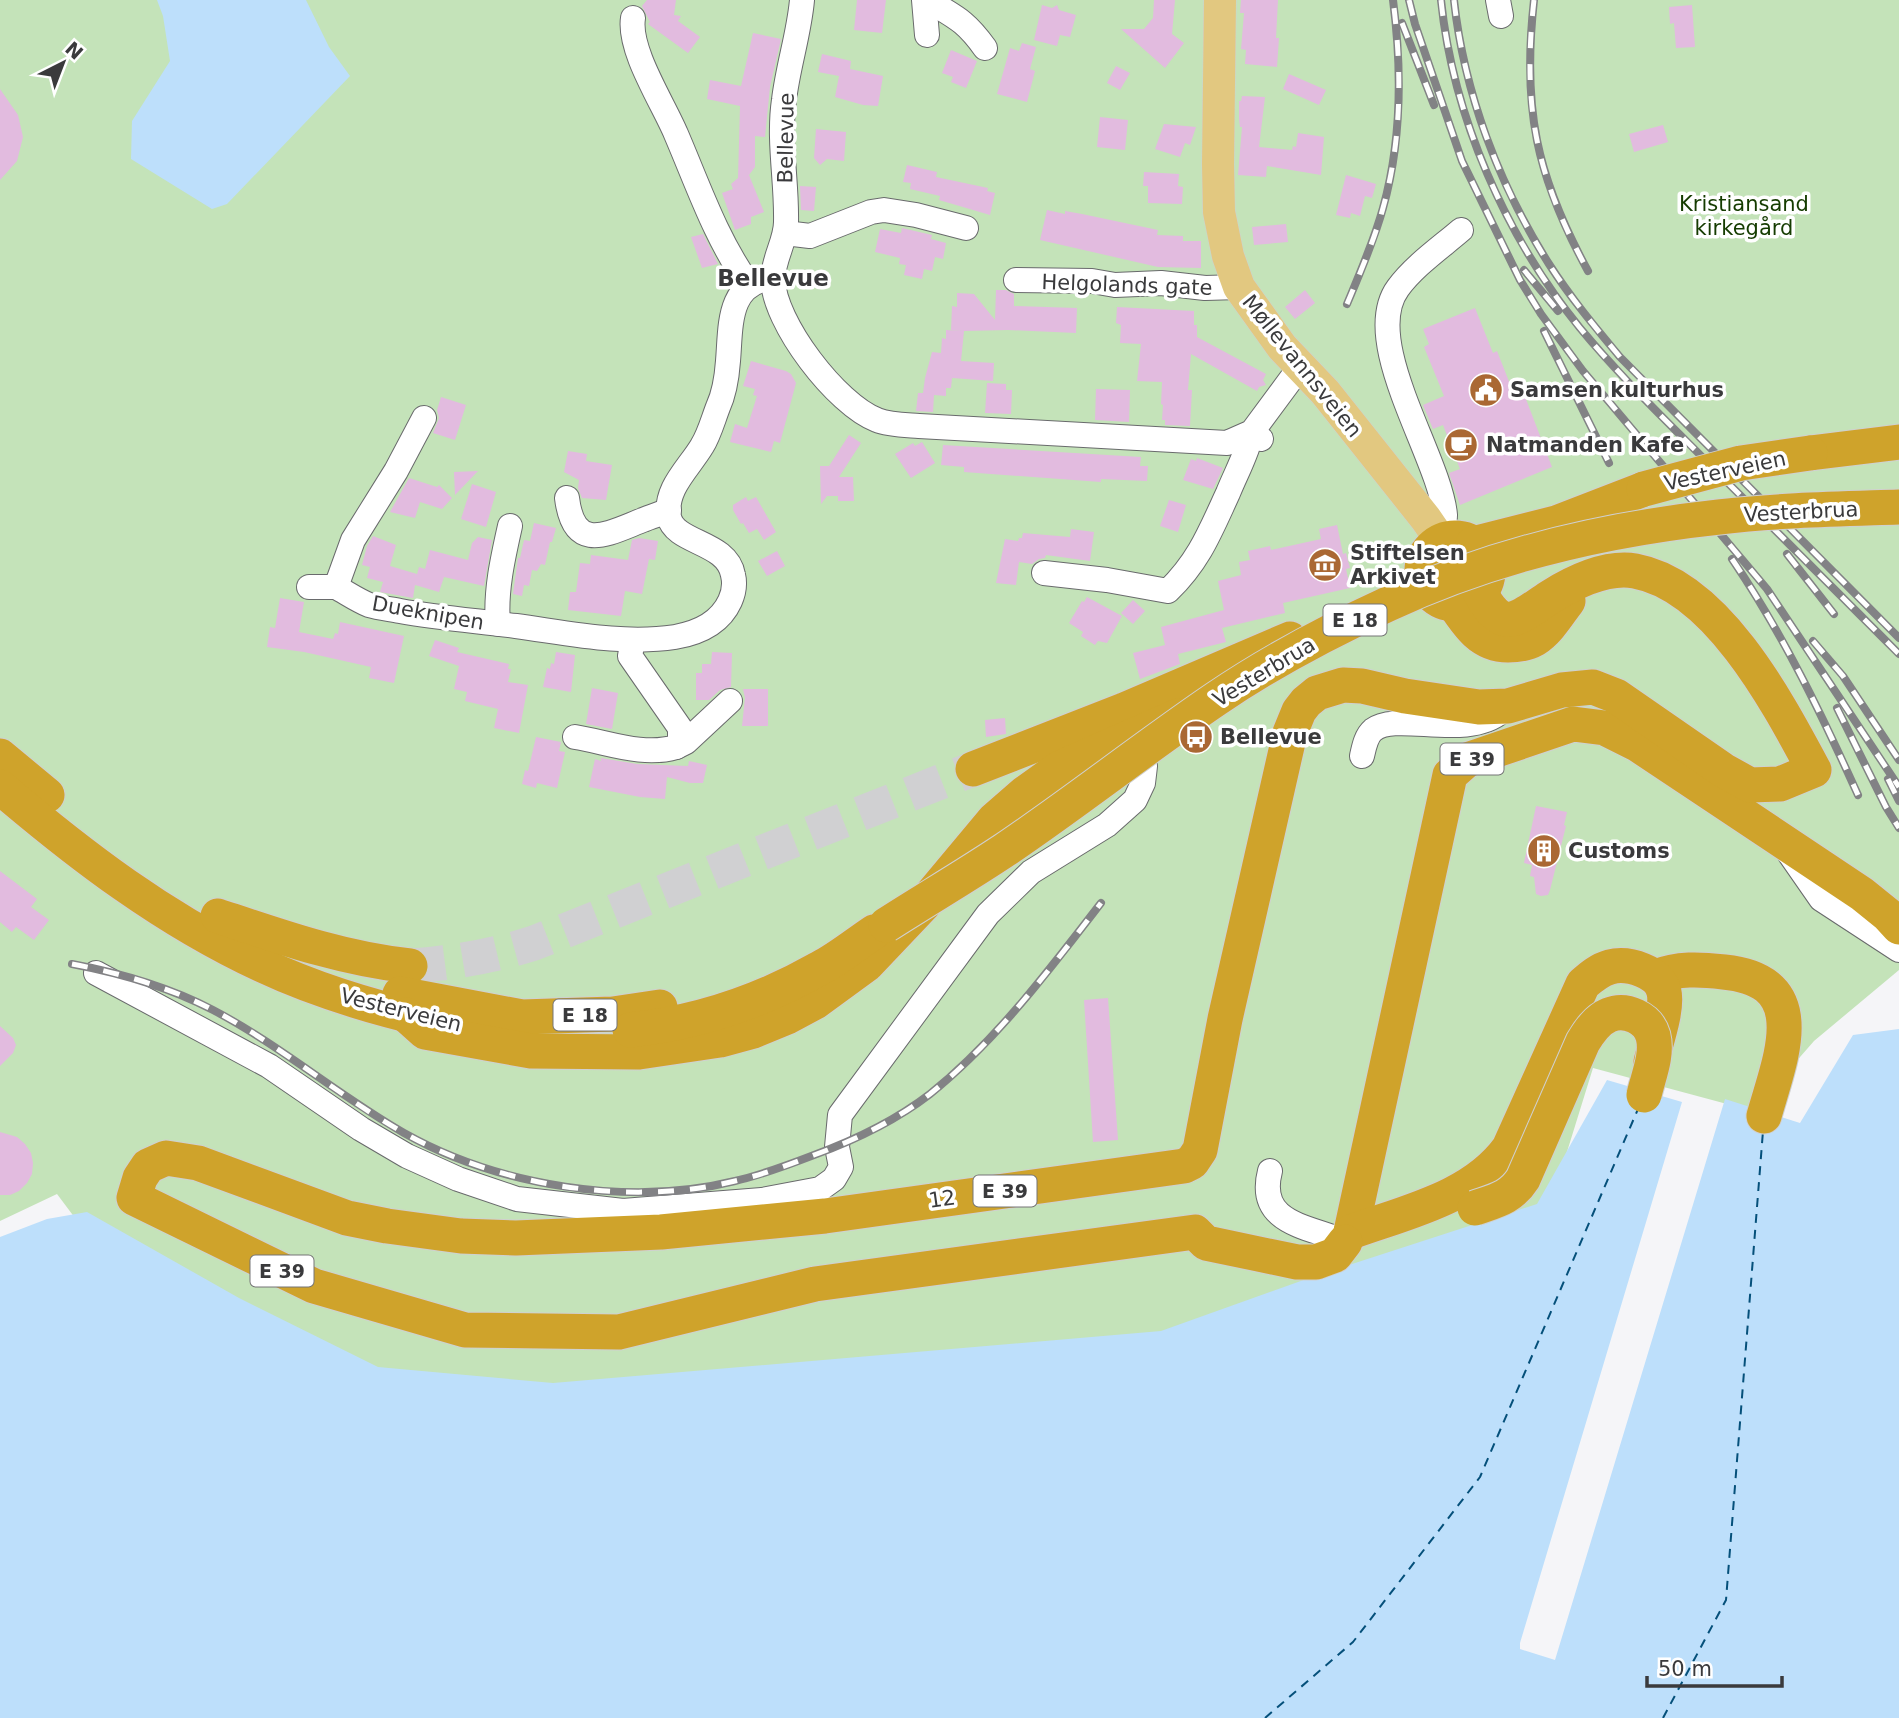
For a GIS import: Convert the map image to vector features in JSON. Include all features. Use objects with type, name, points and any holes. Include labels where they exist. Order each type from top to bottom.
[{"type":"highway","name":"Vesterveien","points":[[1130,723],[1406,589],[1456,574],[1556,523],[1644,489],[1741,463],[1899,442]]},
{"type":"highway","name":"Vesterbrua","points":[[844,949],[1005,849],[1218,698],[1293,652],[1388,604],[1452,577],[1584,539],[1648,527],[1788,511],[1899,507]]},
{"type":"highway","name":"E 39","points":[[1456,574],[1469,626],[1483,639],[1500,645],[1517,645],[1534,640],[1551,623],[1584,580],[1620,570],[1631,570],[1660,578],[1690,597],[1757,671],[1814,771],[1780,784],[1750,785],[1723,770],[1616,696],[1593,687],[1562,690],[1508,706]]},
{"type":"highway","name":"12","points":[[1348,1237],[1335,1255],[1316,1262],[1297,1262],[1206,1243],[1195,1232],[815,1284],[619,1332],[465,1331],[314,1286],[134,1198],[140,1178],[148,1166],[166,1158],[198,1163],[347,1218],[461,1236],[516,1238],[661,1231],[825,1216],[1184,1166],[1192,1162],[1200,1150],[1228,1005],[1290,733],[1299,711],[1317,694],[1343,685],[1459,705],[1508,706]]},
{"type":"highway","points":[[974,769],[1067,731],[1130,723]]},
{"type":"highway","points":[[406,1015],[425,1032],[531,1051],[639,1052],[720,1040],[753,1031],[814,1002],[867,964],[923,905],[994,820],[1060,768],[1130,723]]},
{"type":"highway","name":"E 39","points":[[1348,1237],[1450,775],[1467,760],[1573,724],[1605,728],[1637,744],[1862,894],[1899,927]]},
{"type":"highway","name":"Vesterveien","points":[[0,756],[125,858],[262,945],[367,987],[522,1017],[613,1014],[679,1005],[736,990],[844,949]]},
{"type":"highway","name":"Vesterveien","points":[[0,787],[71,847],[159,908],[263,965],[310,985],[406,1015],[489,1030],[526,1033],[578,1034],[653,1028],[708,1015],[774,991],[821,967],[844,949]]},
{"type":"highway","points":[[0,810],[57,858],[95,885],[159,908]]},
{"type":"highway","points":[[218,916],[329,952],[372,962],[410,966]]},
{"type":"highway","name":"E 39","points":[[1348,1237],[1458,1193],[1496,1166],[1509,1148],[1583,984],[1597,972],[1613,966],[1636,967],[1655,977]]},
{"type":"highway","points":[[1348,1237],[1364,1246],[1505,1198],[1516,1190],[1583,1042],[1595,1026],[1610,1014],[1630,1014],[1649,1027],[1654,1047],[1644,1095],[1664,1006],[1665,991],[1655,977],[1685,968],[1740,973],[1761,980],[1773,993],[1784,1014],[1785,1028],[1764,1116]]},
{"type":"main road","name":"Møllevannsveien","points":[[1220,0],[1219,212],[1228,256],[1239,287],[1257,315],[1300,367],[1325,392],[1426,519],[1456,574]]},
{"type":"street","points":[[927,34],[926,0],[960,18],[985,48]]},
{"type":"street","name":"Bellevue","points":[[761,282],[785,233],[783,111],[803,1]]},
{"type":"street","points":[[633,18],[632,35],[716,230],[776,296],[793,338],[836,390],[864,414],[878,421],[994,431],[1021,430],[1227,443],[1258,437]]},
{"type":"street","points":[[785,233],[810,236],[871,212],[884,211],[916,215],[966,228]]},
{"type":"street","points":[[1456,574],[1439,486],[1393,362],[1388,326],[1389,307],[1396,290],[1461,230]]},
{"type":"street","name":"Helgolands gate","points":[[1016,281],[1239,287]]},
{"type":"street","points":[[567,498],[571,520],[583,532],[594,537],[617,531],[669,510],[673,489],[703,444],[720,403],[728,364],[735,303],[761,282]]},
{"type":"street","points":[[1044,573],[1168,591],[1191,567],[1211,534],[1243,459],[1300,367]]},
{"type":"street","points":[[309,587],[336,587],[353,540],[424,418]]},
{"type":"street","name":"Dueknipen","points":[[336,587],[370,605],[498,624],[633,640],[676,637],[711,624],[723,613],[731,598],[734,583],[731,564],[720,554],[676,528],[669,519],[669,510]]},
{"type":"street","name":"Dueknipen","points":[[498,624],[500,578],[510,526]]},
{"type":"street","points":[[633,640],[631,656],[680,728],[680,740],[676,747]]},
{"type":"street","points":[[575,737],[646,750],[665,750],[685,742],[730,701]]},
{"type":"street","points":[[1362,755],[1370,734],[1384,725],[1464,725],[1489,719],[1508,706]]},
{"type":"street","points":[[96,974],[269,1066],[361,1129],[407,1156],[458,1179],[517,1199],[622,1211],[762,1200],[820,1189],[834,1179],[841,1167],[837,1147],[840,1115],[988,914],[1031,872],[1107,825],[1135,800],[1143,783],[1145,766],[1130,723]]},
{"type":"street","points":[[1778,838],[1821,899],[1899,950]]},
{"type":"street","points":[[1270,1171],[1266,1186],[1268,1200],[1275,1211],[1311,1232],[1348,1237]]},
{"type":"green space","name":"Kristiansand kirkegård","points":[[0,0],[1899,0],[1899,970],[1814,1041],[1753,1111],[1593,1068],[1548,1213],[1140,1340],[569,1400],[383,1377],[81,1226],[57,1194],[0,1221]]},
{"type":"water","points":[[157,0],[306,0],[329,47],[350,76],[227,204],[212,209],[131,159],[132,121],[170,61],[163,16]]},
{"type":"water","points":[[1899,1029],[1899,1718],[0,1718],[0,1237],[47,1219],[87,1212],[239,1298],[378,1367],[553,1383],[1161,1331],[1312,1277],[1537,1204],[1607,1080],[1682,1102],[1520,1643],[1520,1649],[1555,1660],[1725,1099],[1800,1123],[1853,1035]]},
{"type":"building","points":[[647,0],[676,0],[674,15],[681,16],[678,21],[700,37],[688,53],[648,24],[650,22],[642,6]]},
{"type":"building","points":[[857,0],[886,0],[882,33],[854,30]]},
{"type":"building","points":[[1154,0],[1175,0],[1172,34],[1184,43],[1165,68],[1121,29],[1144,29],[1153,18]]},
{"type":"building","points":[[1241,0],[1278,0],[1277,67],[1245,64],[1246,50],[1241,49],[1244,13],[1240,13]]},
{"type":"building","points":[[1042,5],[1052,8],[1057,5],[1059,10],[1076,15],[1070,37],[1060,35],[1057,46],[1034,40]]},
{"type":"building","points":[[1692,5],[1695,47],[1676,48],[1674,23],[1670,24],[1669,7]]},
{"type":"building","points":[[753,33],[781,39],[770,87],[765,137],[755,136],[755,167],[749,175],[764,212],[751,217],[751,224],[735,230],[722,193],[733,189],[731,184],[738,178],[740,106],[707,99],[710,80],[741,86]]},
{"type":"building","points":[[1022,43],[1036,47],[1030,69],[1035,71],[1027,102],[997,94],[1010,48],[1019,51]]},
{"type":"building","points":[[951,50],[977,61],[966,88],[951,82],[953,77],[942,73]]},
{"type":"building","points":[[822,54],[851,61],[850,69],[883,76],[878,106],[835,97],[839,76],[818,72]]},
{"type":"building","points":[[1116,66],[1130,73],[1120,90],[1107,83]]},
{"type":"building","points":[[1289,74],[1326,90],[1319,105],[1283,89]]},
{"type":"building","points":[[0,89],[18,115],[23,137],[17,161],[0,180]]},
{"type":"building","points":[[1242,96],[1265,97],[1259,147],[1292,150],[1293,146],[1296,147],[1298,133],[1324,137],[1321,175],[1267,166],[1266,177],[1238,175],[1242,127],[1239,101]]},
{"type":"building","points":[[1100,117],[1128,120],[1125,150],[1097,147]]},
{"type":"building","points":[[1164,124],[1196,127],[1190,145],[1185,143],[1180,157],[1155,149]]},
{"type":"building","points":[[1663,125],[1668,142],[1634,152],[1629,134]]},
{"type":"building","points":[[816,129],[846,132],[844,161],[827,159],[820,165],[814,158]]},
{"type":"building","points":[[907,165],[937,172],[936,177],[988,188],[987,191],[995,193],[990,215],[939,200],[940,196],[910,189],[911,183],[903,182]]},
{"type":"building","points":[[1144,172],[1179,174],[1178,186],[1183,187],[1182,204],[1148,203],[1148,186],[1143,186]]},
{"type":"building","points":[[1346,175],[1376,184],[1372,198],[1365,196],[1360,216],[1351,213],[1350,218],[1336,215]]},
{"type":"building","points":[[800,186],[816,187],[814,211],[801,210]]},
{"type":"building","points":[[1047,210],[1082,214],[1158,230],[1157,235],[1183,236],[1183,241],[1201,241],[1201,268],[1158,267],[1040,240]]},
{"type":"building","points":[[1286,224],[1288,242],[1254,245],[1252,227]]},
{"type":"building","points":[[902,228],[932,235],[931,239],[946,243],[943,259],[935,257],[932,271],[924,269],[922,279],[904,275],[906,265],[899,264],[900,258],[875,252],[880,229],[901,233]]},
{"type":"building","points":[[703,234],[718,264],[702,268],[691,237]]},
{"type":"building","points":[[996,290],[1006,290],[1014,294],[1014,306],[1077,308],[1076,333],[964,331],[961,361],[994,363],[993,381],[952,378],[951,388],[946,388],[946,396],[934,395],[933,412],[916,411],[918,393],[923,393],[932,352],[941,353],[942,338],[946,339],[946,330],[963,331],[951,330],[952,306],[957,307],[957,293],[974,294],[995,320]]},
{"type":"building","points":[[1305,290],[1315,303],[1295,319],[1285,307]]},
{"type":"building","points":[[1117,307],[1194,311],[1197,337],[1266,374],[1263,380],[1266,385],[1259,387],[1257,391],[1191,354],[1188,390],[1192,390],[1190,426],[1165,425],[1165,420],[1162,420],[1162,382],[1137,381],[1141,344],[1120,343],[1121,325],[1116,323]]},
{"type":"building","name":"Samsen kulturhus","points":[[1475,308],[1493,353],[1497,351],[1510,384],[1519,381],[1552,467],[1460,505],[1449,473],[1460,469],[1443,425],[1433,429],[1423,405],[1444,396],[1424,347],[1429,344],[1423,329]]},
{"type":"building","points":[[751,361],[786,371],[796,383],[780,443],[774,441],[771,452],[730,442],[735,424],[747,428],[757,396],[753,395],[755,389],[743,386]]},
{"type":"building","points":[[987,383],[1006,384],[1006,390],[1012,390],[1011,414],[985,413]]},
{"type":"building","points":[[1096,389],[1130,390],[1129,422],[1095,420]]},
{"type":"building","points":[[441,397],[466,405],[455,440],[433,433],[439,418],[437,410]]},
{"type":"building","points":[[849,435],[861,443],[839,477],[853,477],[854,501],[838,501],[838,496],[827,496],[821,504],[820,466],[829,466]]},
{"type":"building","points":[[922,442],[935,463],[911,478],[895,454],[913,443],[915,446]]},
{"type":"building","points":[[943,445],[1141,457],[1140,466],[1148,466],[1147,481],[1101,479],[1101,482],[964,472],[964,467],[941,465]]},
{"type":"building","points":[[568,451],[587,454],[586,461],[612,465],[606,500],[582,498],[578,488],[579,480],[564,472]]},
{"type":"building","points":[[1197,458],[1223,468],[1213,489],[1183,480],[1191,459],[1196,461]]},
{"type":"building","points":[[478,471],[455,495],[454,472]]},
{"type":"building","points":[[409,478],[437,487],[439,485],[452,498],[442,509],[420,502],[415,518],[390,512]]},
{"type":"building","points":[[472,484],[496,492],[486,527],[461,519]]},
{"type":"building","points":[[746,497],[748,501],[756,497],[776,532],[764,540],[757,529],[749,533],[733,510],[733,505]]},
{"type":"building","points":[[1169,500],[1186,505],[1178,532],[1160,526]]},
{"type":"building","points":[[534,523],[556,528],[552,542],[545,565],[541,564],[537,571],[532,570],[529,586],[524,585],[522,596],[513,594],[518,558],[524,540],[530,541]]},
{"type":"building","points":[[1337,525],[1343,554],[1346,553],[1350,568],[1346,569],[1350,588],[1283,603],[1285,613],[1222,628],[1226,642],[1178,654],[1180,664],[1140,679],[1133,653],[1165,645],[1161,627],[1224,610],[1218,581],[1241,575],[1239,562],[1250,560],[1248,551],[1270,546],[1271,550],[1321,539],[1319,529]]},
{"type":"building","points":[[1071,529],[1094,532],[1090,561],[1046,555],[1032,564],[1019,562],[1016,585],[996,583],[1005,539],[1018,541],[1023,533],[1070,537]]},
{"type":"building","points":[[373,536],[396,545],[390,566],[417,574],[416,578],[419,567],[425,569],[430,550],[468,560],[472,543],[478,537],[492,540],[484,586],[444,577],[439,592],[415,585],[413,598],[380,592],[383,582],[367,578],[370,567],[362,565]]},
{"type":"building","points":[[639,538],[658,541],[655,560],[649,559],[642,594],[625,591],[621,616],[568,610],[570,592],[576,592],[580,563],[590,564],[591,555],[628,560],[632,540]]},
{"type":"building","points":[[777,551],[785,566],[767,576],[758,561]]},
{"type":"building","points":[[1087,597],[1122,616],[1107,643],[1098,641],[1095,645],[1081,636],[1083,632],[1069,623]]},
{"type":"building","points":[[280,598],[304,602],[299,632],[333,639],[335,633],[338,634],[340,622],[404,636],[394,683],[369,678],[371,667],[267,647],[270,627],[275,628]]},
{"type":"building","points":[[1133,600],[1145,611],[1133,624],[1121,613]]},
{"type":"building","points":[[435,640],[459,648],[457,652],[509,664],[508,669],[511,669],[508,682],[528,685],[519,733],[494,728],[498,709],[465,701],[467,692],[454,689],[459,666],[429,656]]},
{"type":"building","points":[[556,652],[575,655],[571,692],[543,687],[547,668],[550,669],[551,663],[554,664]]},
{"type":"building","points":[[712,652],[732,653],[731,687],[720,690],[709,700],[696,700],[696,673],[702,673],[702,664],[711,664]]},
{"type":"building","points":[[592,688],[618,693],[612,729],[586,724]]},
{"type":"building","points":[[743,689],[768,689],[768,726],[742,726],[745,698]]},
{"type":"building","points":[[1005,718],[1006,734],[986,737],[985,720]]},
{"type":"building","points":[[536,737],[561,742],[559,751],[565,752],[557,788],[537,783],[536,788],[522,784]]},
{"type":"building","points":[[601,758],[637,764],[688,766],[689,761],[707,765],[703,783],[690,783],[667,777],[665,799],[589,787],[595,759],[601,761]]},
{"type":"building","name":"Customs","points":[[1536,806],[1567,812],[1550,890],[1548,895],[1541,896],[1536,894],[1534,877],[1530,876],[1532,865],[1524,863]]},
{"type":"building","points":[[0,871],[37,899],[31,907],[49,920],[34,940],[16,927],[12,932],[0,922]]},
{"type":"building","points":[[1108,998],[1118,1140],[1093,1142],[1084,1000]]},
{"type":"building","points":[[0,1026],[13,1038],[16,1045],[13,1053],[0,1066]]},
{"type":"building","points":[[0,1132],[17,1137],[25,1144],[33,1163],[32,1174],[27,1183],[10,1195],[0,1195]]},
{"type":"ferry route","points":[[1265,1718],[1353,1642],[1480,1477],[1638,1109]]},
{"type":"ferry route","points":[[1663,1718],[1726,1600],[1763,1131]]},
{"type":"tunnel","points":[[410,966],[473,958],[534,943],[973,769]]},
{"type":"railway","points":[[1347,304],[1379,220],[1394,157],[1399,78],[1393,0]]},
{"type":"railway","points":[[1409,0],[1462,161],[1520,280],[1541,314],[1583,371],[1767,589],[1899,787]]},
{"type":"railway","points":[[1441,0],[1457,88],[1487,174],[1529,255],[1553,293],[1630,384],[1899,654]]},
{"type":"railway","points":[[1454,0],[1466,69],[1486,137],[1514,202],[1557,276],[1620,357],[1899,638]]},
{"type":"railway","points":[[1534,0],[1530,75],[1537,140],[1556,204],[1588,271]]},
{"type":"railway","points":[[1402,23],[1434,105]]},
{"type":"railway","points":[[1524,270],[1558,311]]},
{"type":"railway","points":[[1544,331],[1609,463]]},
{"type":"railway","points":[[1787,554],[1834,614]]},
{"type":"railway","points":[[1732,559],[1751,587],[1800,674],[1858,795]]},
{"type":"railway","points":[[1813,641],[1843,676],[1899,760]]},
{"type":"railway","points":[[1837,708],[1899,828]]},
{"type":"railway","points":[[1888,779],[1899,801]]},
{"type":"railway","points":[[72,964],[144,982],[213,1010],[262,1039],[380,1119],[441,1151],[481,1167],[565,1187],[652,1192],[694,1189],[765,1173],[844,1143],[903,1113],[954,1073],[1000,1028],[1101,903]]},
{"type":"place","name":"Samsen kulturhus","points":[[1486,390]]},
{"type":"place","name":"Natmanden Kafe","points":[[1461,445]]},
{"type":"place","name":"Stiftelsen Arkivet","points":[[1325,565]]},
{"type":"place","name":"Bellevue","points":[[1196,737]]},
{"type":"place","name":"Customs","points":[[1544,851]]},
{"type":"district","name":"Bellevue","points":[[773,278]]}]
